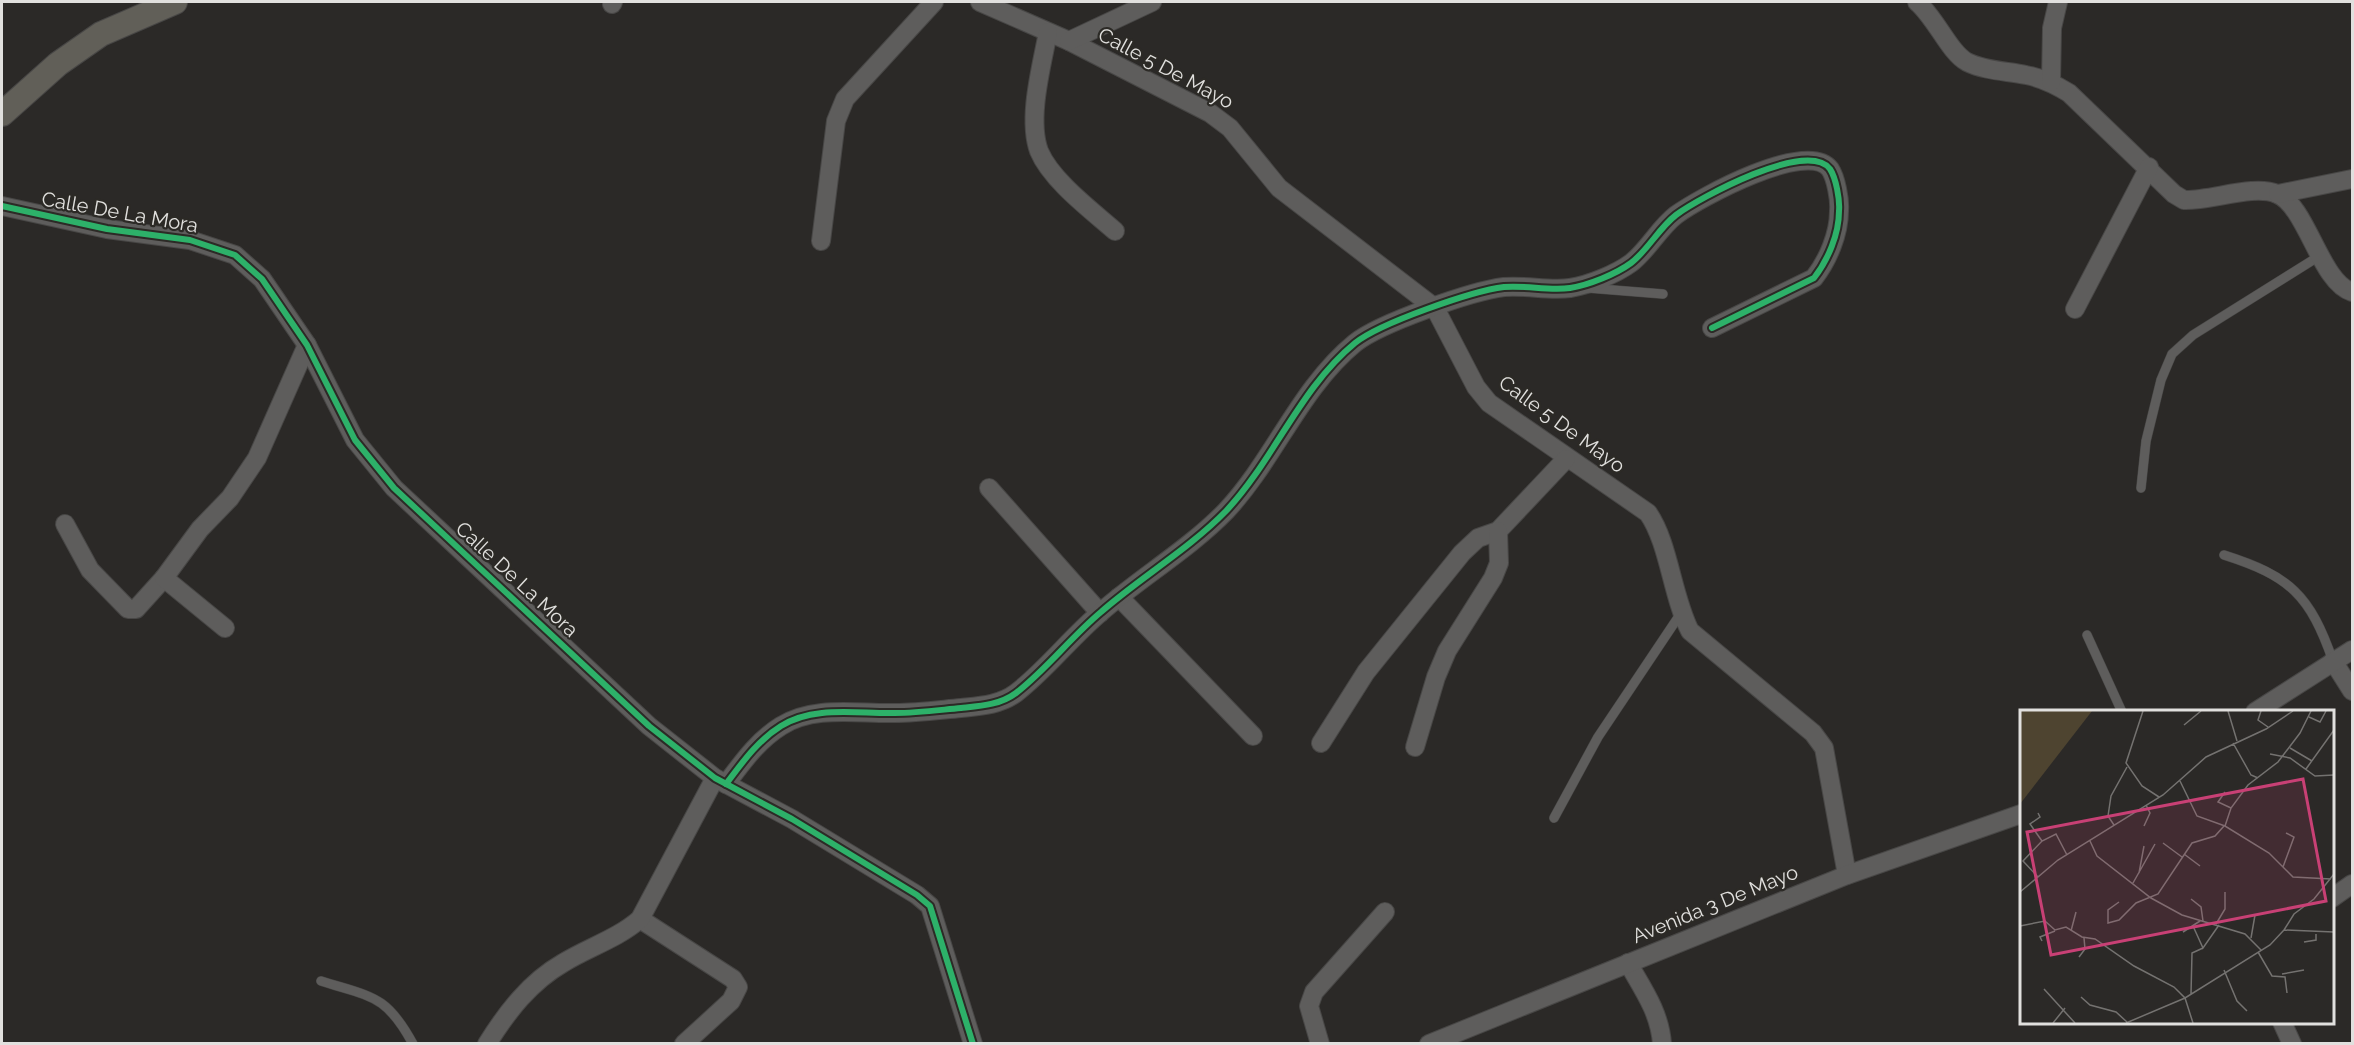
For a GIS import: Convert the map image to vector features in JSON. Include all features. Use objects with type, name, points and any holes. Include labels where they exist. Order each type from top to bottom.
[{"type":"main road","points":[[2,114],[58,64],[101,34],[175,2]]},
{"type":"street","points":[[821,241],[836,121],[845,99],[934,2]]},
{"type":"street","name":"Calle 5 De Mayo","points":[[980,2],[1069,41],[1210,113],[1230,128],[1280,188],[1435,308],[1476,387],[1489,404],[1566,459],[1648,513],[1657,530],[1681,613],[1690,631],[1819,739],[1827,757],[1847,875]]},
{"type":"street","points":[[1917,2],[1939,25],[1953,50],[1966,61],[1984,68],[2051,82],[2070,93],[2149,167],[2174,194],[2184,200],[2261,191],[2278,194],[2352,179]]},
{"type":"street","points":[[2051,82],[2052,28],[2058,2]]},
{"type":"street","points":[[1069,41],[1141,4]]},
{"type":"street","points":[[1048,32],[1038,90],[1035,126],[1040,151],[1055,174],[1079,200],[1115,231]]},
{"type":"street","points":[[487,1044],[525,992],[545,975],[563,962],[627,931],[640,919],[720,781],[768,736],[780,727],[809,715],[939,710],[984,705],[1006,699],[1025,685],[1100,613],[1225,511],[1266,461],[1311,392],[1355,343],[1377,328],[1483,290],[1508,287],[1571,288],[1620,270],[1634,261],[1676,215],[1737,179],[1756,171],[1804,162],[1820,162],[1830,169],[1840,202],[1839,222],[1824,266],[1814,279],[1712,328]]},
{"type":"street","points":[[2075,309],[2149,167]]},
{"type":"street","points":[[2278,194],[2290,205],[2335,278],[2346,290],[2352,292]]},
{"type":"street","name":"Calle De La Mora","points":[[2,206],[107,229],[190,240],[235,255],[262,279],[307,345],[355,440],[394,488],[649,726],[720,781],[792,819],[917,895],[930,906],[974,1044]]},
{"type":"street","points":[[65,524],[90,570],[128,609],[136,609],[164,578],[200,529],[230,498],[257,458],[307,345]]},
{"type":"street","points":[[1321,743],[1366,672],[1462,553],[1478,538],[1498,531],[1566,459]]},
{"type":"street","points":[[989,489],[1100,613]]},
{"type":"street","points":[[1414,747],[1447,651],[1493,578],[1499,563],[1498,531]]},
{"type":"street","points":[[164,578],[225,628]]},
{"type":"street","points":[[1119,597],[1253,736]]},
{"type":"street","points":[[2258,710],[2352,650]]},
{"type":"street","points":[[2333,661],[2352,692]]},
{"type":"street","name":"Avenida 3 De Mayo","points":[[1429,1044],[1847,875],[2020,814]]},
{"type":"street","points":[[2333,897],[2352,884]]},
{"type":"street","points":[[1320,1044],[1309,1006],[1314,992],[1385,912]]},
{"type":"street","points":[[640,919],[733,979],[738,987],[731,1001],[684,1044]]},
{"type":"street","points":[[1628,963],[1653,1007],[1661,1027],[1662,1044]]},
{"type":"street","points":[[2282,1024],[2292,1044]]},
{"type":"lane","points":[[2142,488],[2146,441],[2161,380],[2172,354],[2193,335],[2321,255]]},
{"type":"lane","points":[[1571,288],[1663,294]]},
{"type":"lane","points":[[2224,555],[2263,567],[2295,590],[2320,623],[2333,661]]},
{"type":"lane","points":[[1554,818],[1593,746],[1681,613]]},
{"type":"lane","points":[[2087,635],[2121,710]]},
{"type":"lane","points":[[321,981],[381,1000],[402,1023],[413,1044]]},
{"type":"cycle path","points":[[726,784],[765,738],[794,719],[822,713],[903,713],[975,706],[997,702],[1016,693],[1101,612],[1196,538],[1226,511],[1259,470],[1318,381],[1355,343],[1367,335],[1427,309],[1489,290],[1504,287],[1562,289],[1594,282],[1631,263],[1676,215],[1729,185],[1753,174],[1799,161],[1818,162],[1830,169],[1838,195],[1837,229],[1832,246],[1814,278],[1712,328]]},
{"type":"cycle path","points":[[2,206],[107,229],[190,240],[235,255],[262,279],[307,345],[355,440],[394,488],[649,726],[715,778],[792,819],[917,895],[930,906],[973,1044]]}]
